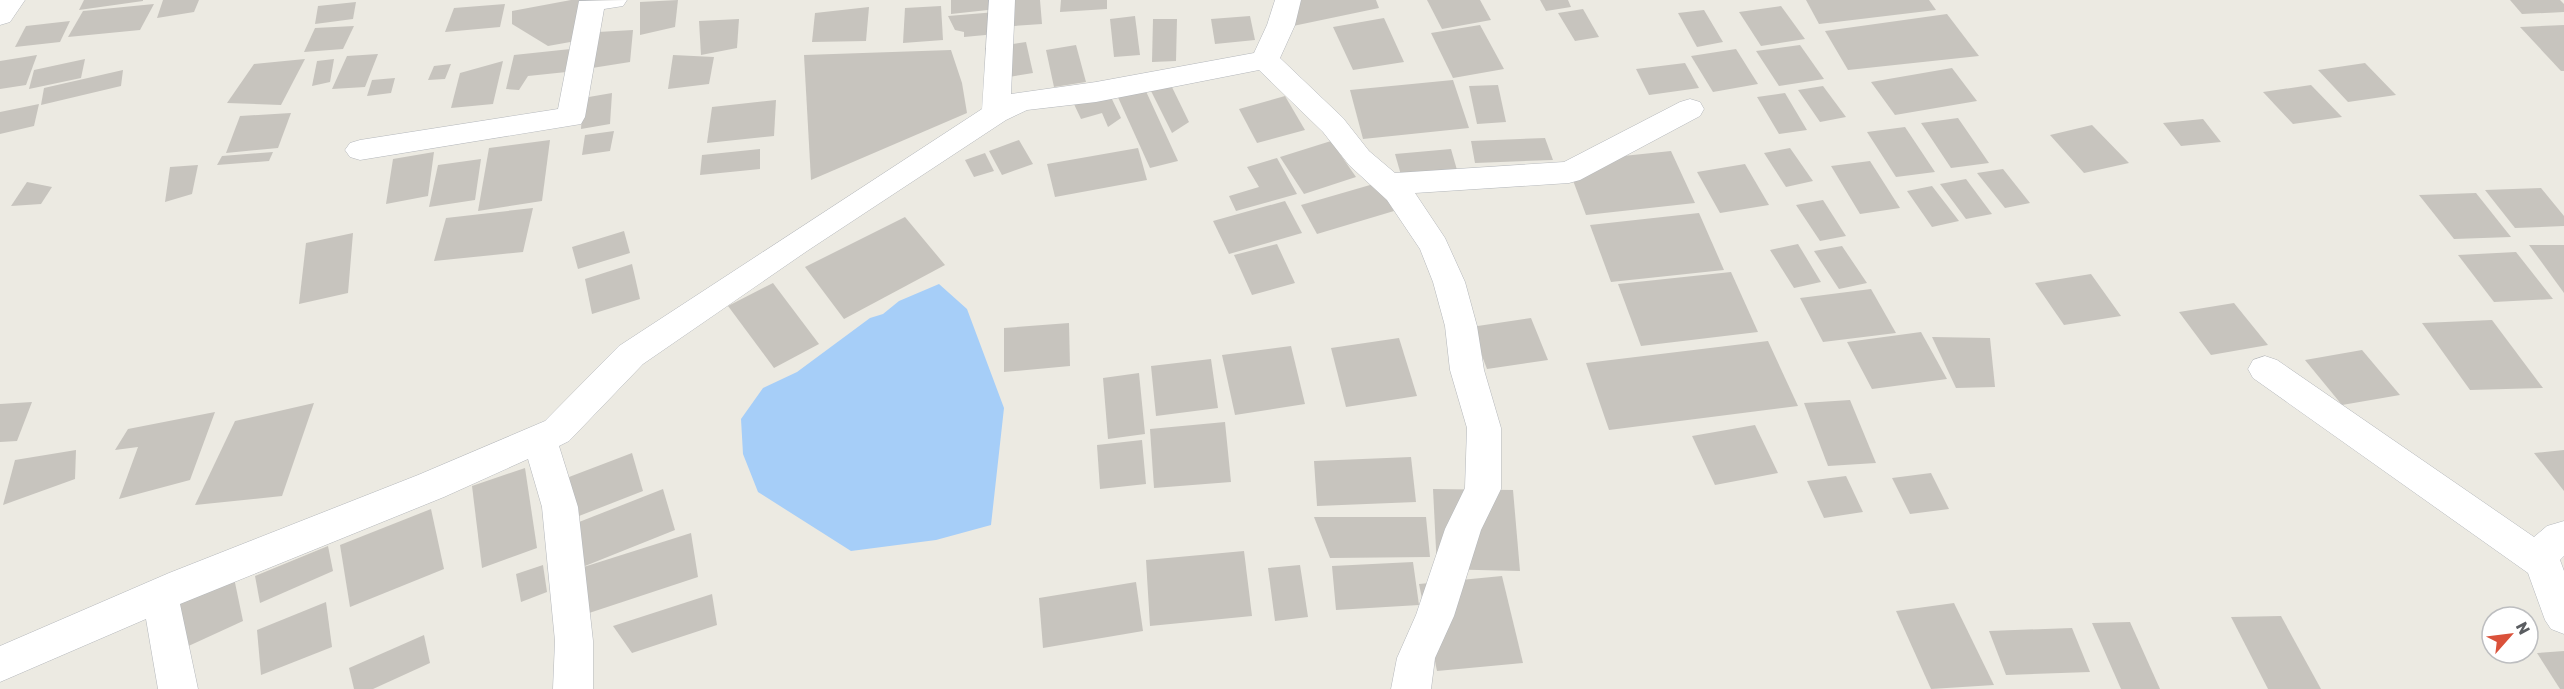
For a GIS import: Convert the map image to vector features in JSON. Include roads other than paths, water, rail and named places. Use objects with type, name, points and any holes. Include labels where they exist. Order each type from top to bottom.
[{"type":"street","points":[[0,16],[12,0]]},
{"type":"street","points":[[360,150],[572,117],[592,1],[614,0]]},
{"type":"street","points":[[996,113],[1002,0]]},
{"type":"street","points":[[1265,60],[1281,24],[1288,0]]},
{"type":"street","points":[[0,664],[160,595],[421,490],[557,430],[631,355],[787,249],[996,113],[1022,101],[1096,92],[1265,60]]},
{"type":"street","points":[[1265,60],[1333,124],[1359,158],[1398,192],[1434,246],[1449,282],[1461,326],[1467,370],[1484,428],[1483,489],[1463,529],[1435,616],[1416,658],[1411,689]]},
{"type":"street","points":[[1390,184],[1569,172],[1690,109]]},
{"type":"street","points":[[2265,369],[2554,550],[2558,608],[2564,617]]},
{"type":"street","points":[[539,439],[560,507],[574,641],[573,689]]},
{"type":"street","points":[[160,595],[178,689]]},
{"type":"water","points":[[939,284],[967,309],[1004,408],[991,525],[936,540],[851,551],[758,492],[743,454],[741,419],[763,388],[797,372],[870,318],[883,314],[899,301]]}]
